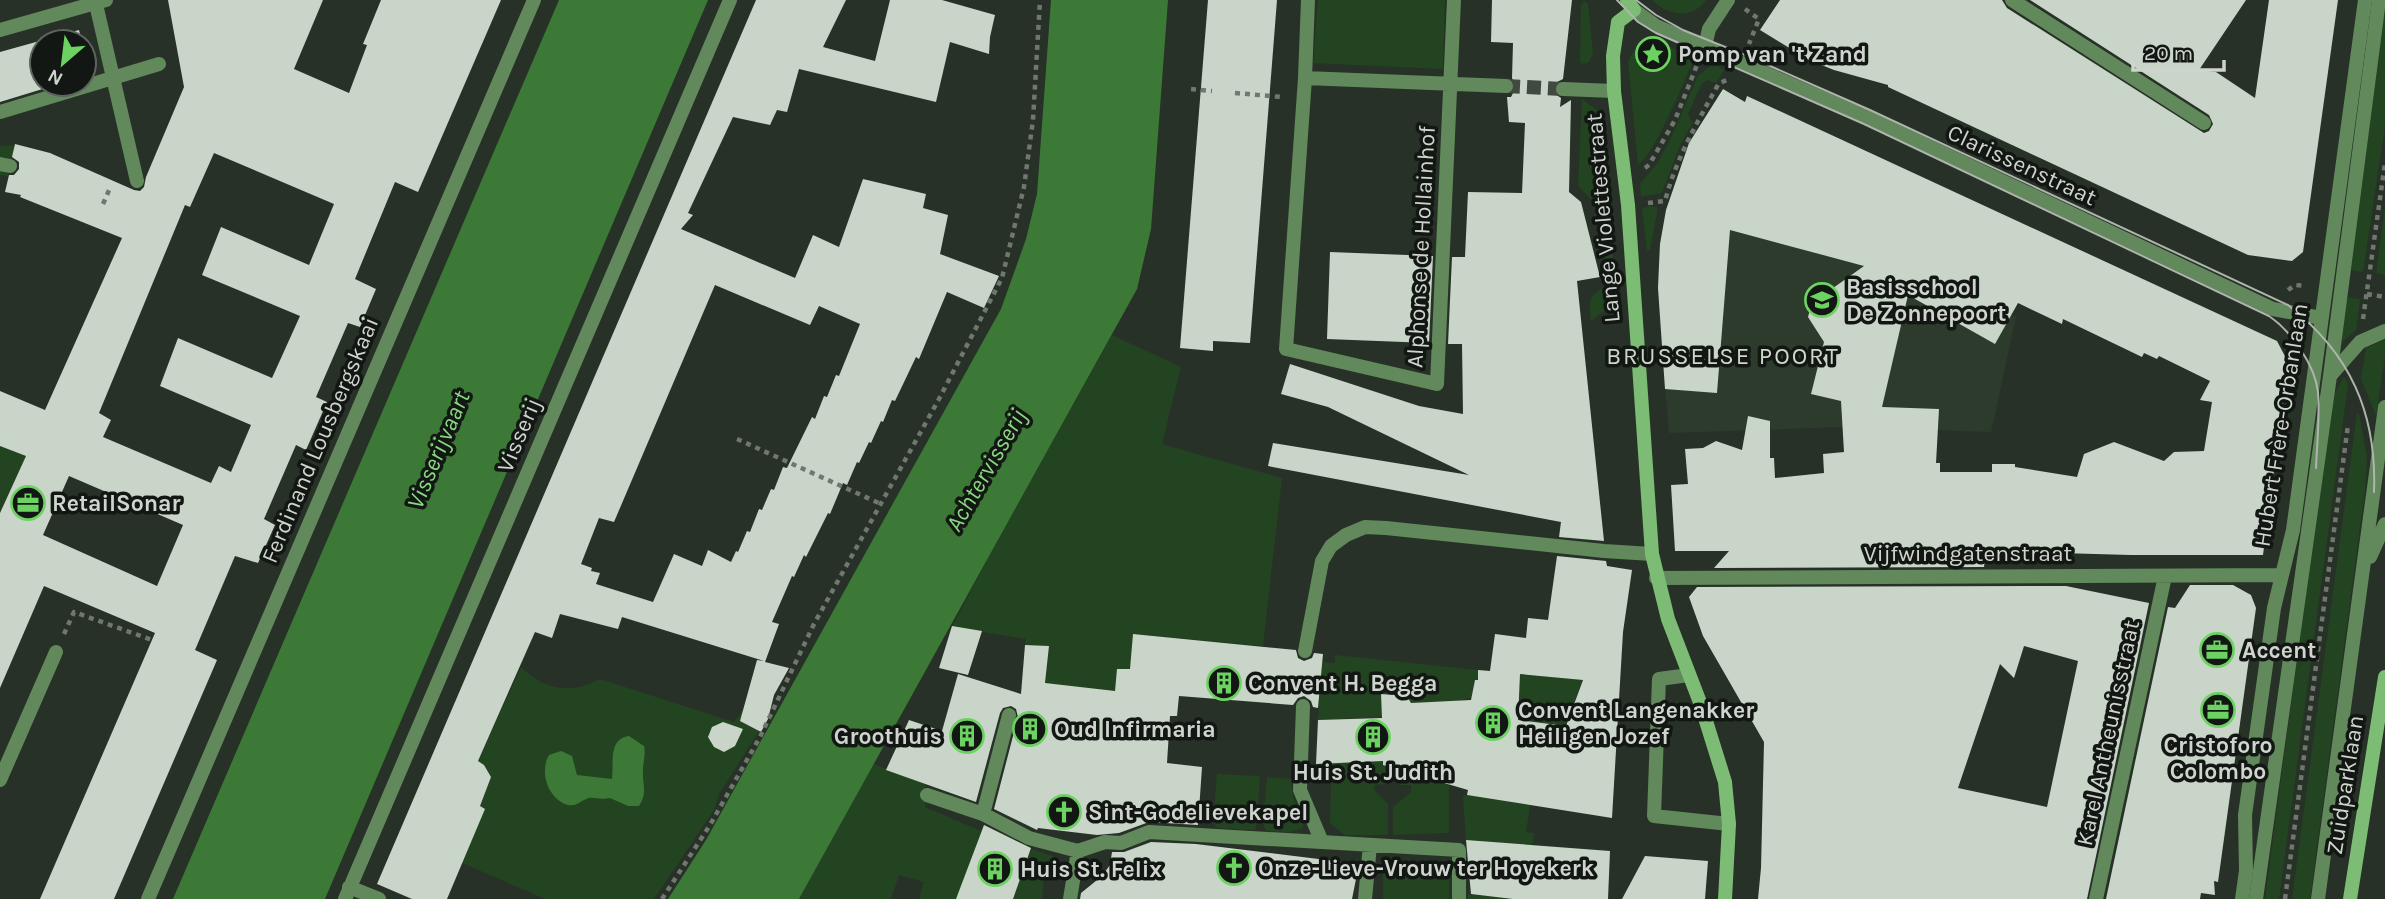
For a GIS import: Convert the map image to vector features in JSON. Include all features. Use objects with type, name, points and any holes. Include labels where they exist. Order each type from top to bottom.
[{"type":"street","name":"Ferdinand Lousbergskaai","points":[[148,899],[534,0]]},
{"type":"street","name":"Visserij","points":[[379,899],[347,893],[730,0]]},
{"type":"street","name":"Alphonse de Hollainhof","points":[[1308,0],[1286,349],[1437,384],[1454,0]]},
{"type":"street","points":[[2012,0],[2204,123]]},
{"type":"street","name":"Hubert Frère-Orbanlaan","points":[[2242,899],[2246,872],[2245,815],[2280,575],[2293,530],[2365,0]]},
{"type":"street","points":[[2256,899],[2330,376],[2379,0]]},
{"type":"street","points":[[0,30],[99,1],[113,78],[137,181]]},
{"type":"street","points":[[1705,46],[1709,29],[1735,3]]},
{"type":"street","name":"Clarissenstraat","points":[[1630,5],[1656,26],[1867,117],[2273,309],[2321,318]]},
{"type":"street","name":"Lange Violettestraat","points":[[1630,5],[1618,22],[1613,56],[1614,91],[1626,179],[1652,554],[1668,619],[1701,705],[1725,782],[1729,824],[1725,899]]},
{"type":"street","points":[[0,112],[159,64]]},
{"type":"street","points":[[1305,78],[1506,86]]},
{"type":"street","points":[[1563,89],[1614,91]]},
{"type":"street","points":[[2330,376],[2360,342],[2385,331]]},
{"type":"street","points":[[2318,899],[2385,407]]},
{"type":"street","points":[[2362,574],[2385,524]]},
{"type":"street","points":[[1305,651],[1322,561],[1331,546],[1346,535],[1365,527],[1652,554]]},
{"type":"street","name":"Vijfwindgatenstraat","points":[[1656,578],[2280,575]]},
{"type":"street","name":"Karel Antheunisstraat","points":[[2096,899],[2165,576]]},
{"type":"street","points":[[0,779],[55,652]]},
{"type":"street","points":[[1689,675],[1659,679],[1654,817],[1729,824]]},
{"type":"street","name":"Zuidparklaan","points":[[2350,899],[2385,677]]},
{"type":"street","points":[[1303,706],[1300,790],[1322,842]]},
{"type":"street","points":[[983,814],[1009,715]]},
{"type":"street","points":[[927,795],[983,814],[1029,838],[1078,851],[1105,842],[1121,843],[1149,832],[1459,850],[1459,899]]},
{"type":"street","points":[[1365,899],[1370,845]]},
{"type":"street","points":[[1070,899],[1078,851]]},
{"type":"path","points":[[662,899],[710,825],[760,737],[814,624],[1002,278],[1024,187],[1033,120],[1040,0]]},
{"type":"path","points":[[1735,3],[1759,19],[1745,55]]},
{"type":"path","points":[[1626,179],[1649,165],[1675,120],[1705,46]]},
{"type":"path","points":[[1628,205],[1665,201],[1674,167],[1689,137],[1720,83],[1735,77]]},
{"type":"path","points":[[1191,89],[1213,92]]},
{"type":"path","points":[[1235,93],[1303,99]]},
{"type":"path","points":[[2360,342],[2385,163]]},
{"type":"path","points":[[103,205],[110,188]]},
{"type":"path","points":[[2285,899],[2349,422]]},
{"type":"path","points":[[737,439],[881,503]]},
{"type":"path","points":[[2296,611],[2312,614],[2314,599],[2357,605]]},
{"type":"path","points":[[55,652],[74,612],[152,639]]},
{"type":"path","points":[[2267,818],[2328,826]]},
{"type":"shaded area","points":[[1318,0],[1445,0],[1443,69],[1313,63]]},
{"type":"shaded area","points":[[1652,0],[1706,0],[1694,11],[1680,13],[1665,10]]},
{"type":"shaded area","points":[[1584,1],[1588,4],[1593,54],[1588,63],[1583,64],[1580,58],[1581,5]]},
{"type":"shaded area","points":[[2385,6],[2385,126],[2363,272],[2349,270]]},
{"type":"shaded area","points":[[1653,41],[1688,54],[1693,61],[1661,132],[1638,165],[1628,61],[1638,47]]},
{"type":"shaded area","points":[[1717,66],[1724,70],[1716,83],[1708,80],[1702,83],[1688,114],[1693,123],[1680,145],[1662,193],[1641,197],[1640,184],[1658,162],[1670,140],[1698,76],[1709,67]]},
{"type":"shaded area","points":[[1582,99],[1601,113],[1609,198],[1594,202],[1578,186]]},
{"type":"shaded area","points":[[0,146],[15,146],[8,176],[0,175]]},
{"type":"shaded area","name":"Basisschool De Zonnepoort","points":[[1686,153],[1925,264],[2016,317],[1991,432],[1842,427],[1669,433],[1658,265],[1665,217],[1679,217],[1683,159]]},
{"type":"shaded area","points":[[1657,207],[1657,212],[1650,250],[1647,250],[1642,208]]},
{"type":"shaded area","points":[[2385,208],[2385,275],[2376,273]]},
{"type":"shaded area","points":[[1610,211],[1616,302],[1591,321],[1590,302],[1598,291],[1610,282],[1594,213]]},
{"type":"shaded area","points":[[2345,297],[2360,299],[2356,330],[2342,342]]},
{"type":"shaded area","points":[[1112,335],[1181,367],[1162,444],[1282,478],[1263,646],[1134,634],[1130,669],[1117,669],[1115,691],[1041,731],[1049,646],[1025,645],[1026,639],[952,627]]},
{"type":"shaded area","points":[[2385,340],[2376,416],[2361,379],[2366,348]]},
{"type":"shaded area","points":[[2344,377],[2348,384],[2279,899],[2265,899],[2332,398]]},
{"type":"shaded area","points":[[2357,413],[2367,457],[2365,490],[2310,899],[2292,899]]},
{"type":"shaded area","points":[[0,446],[26,456],[0,512]]},
{"type":"shaded area","points":[[1335,655],[1478,670],[1478,680],[1475,680],[1473,697],[1455,702],[1411,703],[1407,696],[1381,694],[1382,710],[1387,717],[1318,720],[1322,662],[1335,663]]},
{"type":"shaded area","points":[[521,667],[539,681],[558,688],[578,687],[600,679],[734,722],[744,709],[751,718],[750,726],[759,731],[719,794],[714,810],[654,899],[545,899],[460,862],[474,803],[491,777],[487,770],[479,767],[478,761]]},
{"type":"shaded area","points":[[1514,673],[1582,680],[1574,703],[1572,727],[1553,724],[1516,757]]},
{"type":"shaded area","points":[[1392,760],[1449,784],[1449,833],[1393,835],[1393,807],[1411,792],[1411,785],[1400,785],[1399,777],[1385,778],[1385,784],[1375,785],[1374,790],[1388,804],[1388,835],[1345,835],[1330,823],[1331,783],[1314,782],[1316,764]]},
{"type":"shaded area","points":[[874,764],[925,784],[925,807],[981,831],[957,899],[919,899],[924,882],[899,875],[891,899],[799,899]]},
{"type":"shaded area","points":[[1217,774],[1260,776],[1255,830],[1217,828],[1213,823]]},
{"type":"shaded area","points":[[1267,777],[1291,779],[1293,796],[1303,828],[1290,832],[1266,831],[1263,823]]},
{"type":"shaded area","points":[[1463,796],[1530,805],[1526,832],[1534,833],[1530,859],[1509,857],[1505,899],[1468,899],[1468,894],[1479,895],[1485,878],[1467,876],[1467,850],[1485,842],[1466,840]]},
{"type":"shaded area","points":[[1031,849],[1055,857],[1053,878],[1044,878],[1042,899],[1013,899]]},
{"type":"shaded area","points":[[1383,865],[1422,866],[1445,872],[1449,880],[1449,899],[1383,899]]},
{"type":"water","name":"Visserijvaart","points":[[559,0],[708,0],[325,899],[173,899]]},
{"type":"water","name":"Achtervisserij","points":[[1051,0],[1168,0],[1151,229],[1137,289],[799,899],[668,899],[706,840],[1001,309],[1026,239],[1037,194]]},
{"type":"water","points":[[629,736],[645,749],[644,792],[639,806],[628,806],[610,798],[589,798],[568,805],[555,797],[545,777],[549,755],[561,751],[572,756],[577,775],[612,779],[615,746],[622,738]]},
{"type":"building","points":[[168,0],[323,0],[294,69],[349,93],[367,45],[363,44],[381,0],[501,0],[418,192],[395,182],[355,279],[376,289],[360,327],[348,323],[316,397],[327,402],[306,450],[296,445],[264,519],[275,525],[258,563],[235,556],[195,650],[217,660],[114,899],[40,899],[155,633],[44,586],[0,688],[0,513],[26,456],[0,446],[0,391],[45,410],[122,238],[20,197],[21,195],[5,192],[9,175],[14,175],[19,169],[19,162],[12,157],[15,144],[50,153],[140,191],[144,187],[184,87]],"holes":[[[214,153],[334,204],[309,265],[221,227],[202,275],[300,316],[272,378],[178,338],[160,386],[251,425],[231,472],[219,466],[211,483],[103,437],[111,420],[99,413],[185,205],[190,207]],[[69,476],[183,525],[157,586],[43,535]]]},
{"type":"building","points":[[756,0],[846,0],[823,47],[875,61],[890,0],[942,0],[995,15],[989,54],[950,42],[936,102],[799,69],[787,112],[777,110],[770,125],[733,117],[688,213],[693,215],[681,229],[795,278],[813,235],[839,247],[863,179],[926,194],[923,208],[948,215],[940,254],[999,276],[984,308],[947,292],[919,359],[916,357],[895,401],[892,400],[883,422],[881,421],[859,463],[857,462],[847,485],[843,483],[830,514],[828,513],[806,557],[804,555],[794,577],[792,576],[772,622],[779,624],[765,662],[789,668],[774,695],[768,719],[761,732],[740,721],[757,660],[764,661],[622,617],[618,629],[560,614],[552,638],[535,632],[478,761],[484,765],[491,777],[480,806],[485,809],[447,899],[412,899],[377,884]],"holes":[[[715,285],[810,325],[819,306],[860,324],[839,376],[836,375],[815,419],[812,417],[787,468],[783,467],[774,490],[771,489],[762,510],[759,509],[750,532],[747,531],[731,562],[708,550],[702,566],[674,554],[653,602],[596,584],[600,573],[581,564],[599,518],[614,522]]]},
{"type":"building","points":[[1208,0],[1277,0],[1250,343],[1213,341],[1213,351],[1180,348]]},
{"type":"building","points":[[1492,0],[1572,0],[1563,79],[1555,83],[1553,89],[1561,98],[1560,107],[1571,100],[1569,192],[1581,202],[1600,277],[1577,281],[1604,541],[1559,537],[1561,522],[1268,466],[1273,443],[1469,475],[1328,407],[1281,394],[1290,364],[1419,406],[1463,414],[1462,344],[1448,344],[1452,257],[1465,257],[1468,192],[1522,193],[1525,123],[1509,122],[1507,97],[1511,97],[1516,87],[1512,78],[1513,43],[1491,42]]},
{"type":"building","points":[[1780,0],[2002,0],[2007,8],[2204,133],[2209,131],[2213,124],[2209,115],[2030,0],[2246,0],[2199,70],[2216,72],[2255,98],[2269,0],[2338,0],[2303,252],[2292,261],[2248,255],[1888,85],[1809,60],[1760,30]]},
{"type":"building","points":[[28,44],[28,93],[0,102],[0,52]]},
{"type":"building","points":[[1723,89],[1745,102],[1747,96],[2277,341],[2288,362],[2263,555],[1986,551],[1984,567],[1714,568],[1729,551],[1675,551],[1671,485],[1688,484],[1685,449],[1703,448],[1716,441],[1742,450],[1748,416],[1770,421],[1770,458],[1774,458],[1775,478],[1824,473],[1823,454],[1844,452],[1841,401],[1811,394],[1824,342],[1808,317],[1812,303],[1864,266],[1730,230],[1717,393],[1665,389],[1658,288],[1660,244],[1666,210],[1689,143]],"holes":[[[1908,295],[1995,344],[2018,303],[2062,324],[2063,319],[2142,357],[2144,353],[2157,359],[2159,356],[2210,381],[2200,400],[2212,402],[2204,451],[2174,452],[2164,461],[2114,442],[2084,454],[2077,477],[2015,467],[2015,464],[1992,464],[1992,472],[1940,472],[1940,463],[1936,463],[1939,409],[1882,407]]]},
{"type":"building","points":[[1330,252],[1433,256],[1429,343],[1327,339]]},
{"type":"building","points":[[1557,556],[1606,561],[1607,566],[1632,570],[1623,632],[1612,818],[1467,795],[1468,790],[1383,765],[1383,761],[1316,764],[1318,720],[1382,718],[1381,694],[1407,696],[1411,703],[1471,700],[1475,680],[1478,680],[1478,670],[1490,671],[1495,634],[1526,638],[1528,618],[1548,620]],"holes":[[[1520,674],[1583,680],[1566,726],[1518,720]]]},
{"type":"building","points":[[2190,585],[2233,585],[2251,595],[2256,608],[2218,882],[2214,881],[2215,895],[2201,893],[2200,899],[2106,899],[2168,607],[2175,608]]},
{"type":"building","points":[[2066,586],[2149,603],[2087,899],[1758,899],[1764,742],[1703,636],[1689,597],[1697,587]],"holes":[[[2024,646],[2078,661],[2047,807],[1958,788],[2000,664],[2014,678]]]},
{"type":"building","points":[[952,626],[982,631],[968,675],[939,668]]},
{"type":"building","points":[[1133,634],[1296,650],[1298,658],[1304,661],[1312,658],[1314,653],[1323,654],[1318,708],[1313,707],[1311,701],[1304,696],[1298,698],[1293,705],[1179,696],[1177,716],[1170,716],[1167,763],[1202,767],[1198,825],[1149,822],[1119,833],[1097,835],[1037,830],[994,809],[1018,717],[1016,709],[1011,706],[1003,708],[1000,713],[976,802],[886,770],[909,720],[942,731],[958,674],[1021,694],[1025,645],[1049,646],[1045,683],[1115,691],[1117,669],[1130,669]]},
{"type":"building","points":[[723,722],[743,729],[735,746],[724,752],[714,747],[708,737],[712,727]]},
{"type":"building","name":"Huis St. Felix","points":[[984,825],[1031,848],[1013,899],[956,899]]},
{"type":"building","points":[[1466,840],[1610,851],[1608,899],[1513,899],[1471,894]]},
{"type":"building","name":"Onze-Lieve-Vrouw ter Hoyekerk","points":[[1151,842],[1196,844],[1359,864],[1352,899],[1080,899],[1081,893],[1102,876],[1110,865],[1112,852],[1124,852]]},
{"type":"building","points":[[1645,856],[1708,861],[1705,899],[1622,899]]},
{"type":"tunnel","points":[[1506,86],[1563,89]]},
{"type":"tram line","points":[[1617,0],[1638,22],[1656,33],[1864,124],[2269,316],[2286,330],[2301,350],[2316,382],[2319,411],[2316,468]]},
{"type":"tram line","points":[[1636,0],[1683,30],[1870,110],[2288,305],[2328,343],[2355,387],[2371,436],[2374,492]]},
{"type":"place","name":"Pomp van 't Zand","points":[[1653,54]]},
{"type":"place","name":"Basisschool De Zonnepoort","points":[[1822,300]]},
{"type":"place","name":"RetailSonar","points":[[28,503]]},
{"type":"place","name":"Accent","points":[[2217,650]]},
{"type":"place","name":"Convent H. Begga","points":[[1224,683]]},
{"type":"place","name":"Cristoforo Colombo","points":[[2218,710]]},
{"type":"place","name":"Convent Langenakker Heiligen Jozef","points":[[1493,723]]},
{"type":"place","name":"Oud Infirmaria","points":[[1030,729]]},
{"type":"place","name":"Groothuis","points":[[967,736]]},
{"type":"place","name":"Huis St. Judith","points":[[1373,737]]},
{"type":"place","name":"Sint-Godelievekapel","points":[[1064,812]]},
{"type":"place","name":"Onze-Lieve-Vrouw ter Hoyekerk","points":[[1234,868]]},
{"type":"place","name":"Huis St. Felix","points":[[995,869]]},
{"type":"district","name":"BRUSSELSE POORT","points":[[1723,356]]}]
